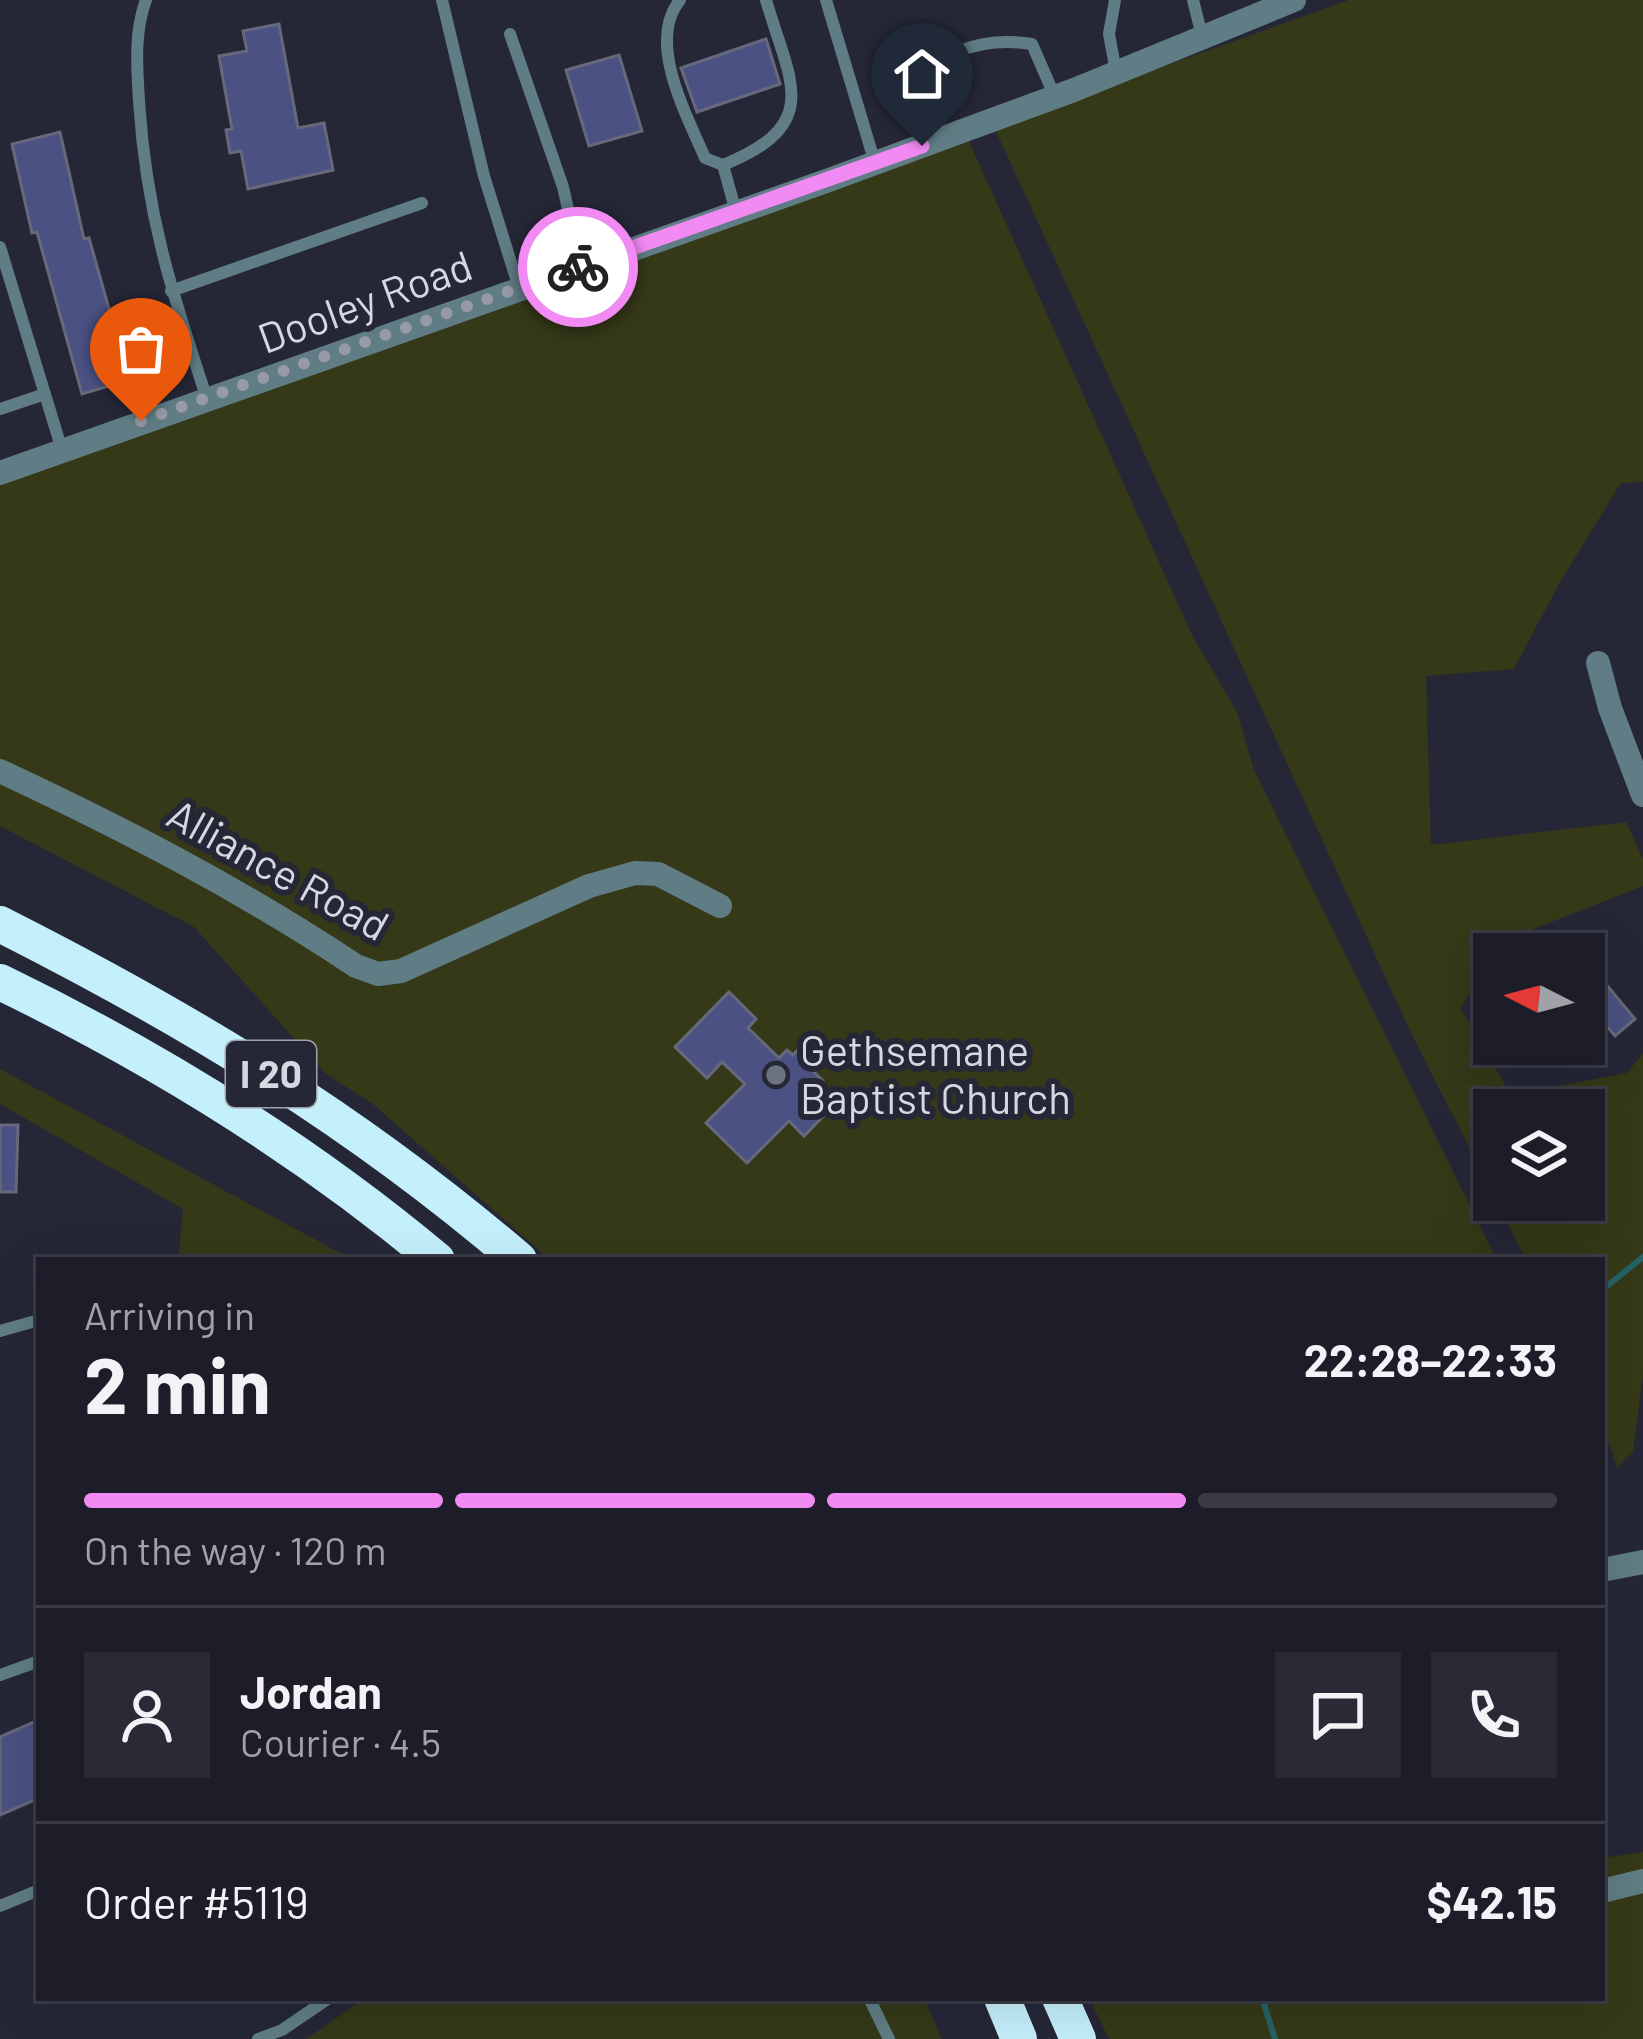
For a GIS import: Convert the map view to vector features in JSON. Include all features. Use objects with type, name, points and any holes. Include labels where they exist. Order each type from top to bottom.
[{"type":"highway","name":"I 20","points":[[0,924],[226,1045],[376,1144],[516,1257]]},
{"type":"highway","name":"I 20","points":[[0,982],[108,1035],[192,1084],[321,1169],[433,1257]]},
{"type":"highway","points":[[1003,2001],[1019,2039]]},
{"type":"highway","points":[[1061,2001],[1078,2039]]},
{"type":"street","name":"Dooley Road","points":[[0,473],[922,146],[1294,0]]},
{"type":"street","points":[[1598,663],[1643,795]]},
{"type":"street","name":"Alliance Road","points":[[0,771],[147,840],[249,897],[356,966],[378,974],[401,971],[589,886],[635,873],[658,874],[720,906]]},
{"type":"street","points":[[1605,1569],[1643,1562]]},
{"type":"street","points":[[1605,1890],[1643,1881]]},
{"type":"lane","points":[[146,0],[137,56],[143,172],[171,291],[207,399]]},
{"type":"lane","points":[[442,0],[484,176],[519,288]]},
{"type":"lane","points":[[680,0],[670,13],[668,48],[675,80],[705,158],[723,165]]},
{"type":"lane","points":[[723,165],[776,134],[791,117],[793,96],[766,0]]},
{"type":"lane","points":[[826,0],[875,163]]},
{"type":"lane","points":[[1115,0],[1108,34],[1116,72]]},
{"type":"lane","points":[[1193,0],[1202,36]]},
{"type":"lane","points":[[510,34],[563,187],[580,266]]},
{"type":"lane","points":[[922,146],[914,121],[916,94],[929,72],[971,43],[1010,40],[1032,44],[1055,97]]},
{"type":"lane","points":[[723,165],[736,212]]},
{"type":"lane","points":[[171,291],[422,203]]},
{"type":"lane","points":[[0,247],[62,450]]},
{"type":"lane","points":[[0,409],[45,394]]},
{"type":"lane","points":[[0,1330],[36,1321]]},
{"type":"lane","points":[[0,1676],[36,1661]]},
{"type":"lane","points":[[0,1906],[36,1891]]},
{"type":"lane","points":[[258,2039],[282,2030],[325,2001]]},
{"type":"lane","points":[[870,2001],[889,2039]]},
{"type":"green space","points":[[1349,0],[1643,0],[1643,482],[1621,483],[1514,669],[1426,676],[1431,845],[1626,822],[1643,859],[1643,886],[1523,933],[1473,933],[1473,986],[1461,1009],[1473,1030],[1473,1065],[1494,1065],[1508,1089],[1473,1089],[1473,1155],[1412,1035],[994,127]]},
{"type":"green space","points":[[967,137],[1192,635],[1237,712],[1254,770],[1473,1212],[1473,1221],[1478,1221],[1496,1257],[547,1257],[374,1105],[325,1073],[194,927],[0,826],[0,483]]},
{"type":"green space","points":[[1643,1053],[1643,1374],[1633,1452],[1617,1468],[1605,1432],[1605,1257],[1524,1257],[1506,1221],[1605,1221],[1605,1089],[1543,1089],[1627,1073]]},
{"type":"green space","points":[[0,1069],[347,1257],[178,1257],[183,1209],[0,1104]]},
{"type":"green space","points":[[1643,1852],[1643,2039],[1109,2039],[1090,2001],[1605,2001],[1605,1858]]},
{"type":"green space","points":[[361,2001],[925,2001],[942,2039],[306,2039]]},
{"type":"building","points":[[279,24],[298,128],[324,123],[333,170],[248,189],[241,151],[230,153],[226,130],[232,129],[219,56],[247,51],[243,31]]},
{"type":"building","points":[[766,39],[780,84],[697,112],[681,68]]},
{"type":"building","points":[[619,55],[642,131],[589,146],[566,70]]},
{"type":"building","points":[[60,132],[84,239],[89,238],[129,380],[82,394],[37,232],[32,233],[12,144]]},
{"type":"building","points":[[1605,983],[1635,1019],[1615,1036],[1605,1024]]},
{"type":"building","name":"Gethsemane Baptist Church","points":[[729,992],[756,1019],[748,1028],[779,1058],[787,1050],[793,1055],[812,1035],[831,1055],[814,1072],[823,1081],[816,1088],[834,1105],[804,1136],[789,1121],[747,1163],[706,1123],[745,1084],[722,1062],[707,1078],[675,1047]]},
{"type":"building","points":[[0,1125],[18,1125],[16,1192],[0,1192]]},
{"type":"building","points":[[34,1722],[36,1726],[36,1799],[0,1815],[0,1737]]},
{"type":"waterway","points":[[1605,1288],[1643,1257]]},
{"type":"waterway","points":[[1263,2001],[1275,2039]]},
{"type":"way so far","points":[[141,421],[578,267]]},
{"type":"place","name":"Gethsemane Baptist Church","points":[[776,1075]]},
{"type":"route","points":[[578,267],[922,146]]}]
